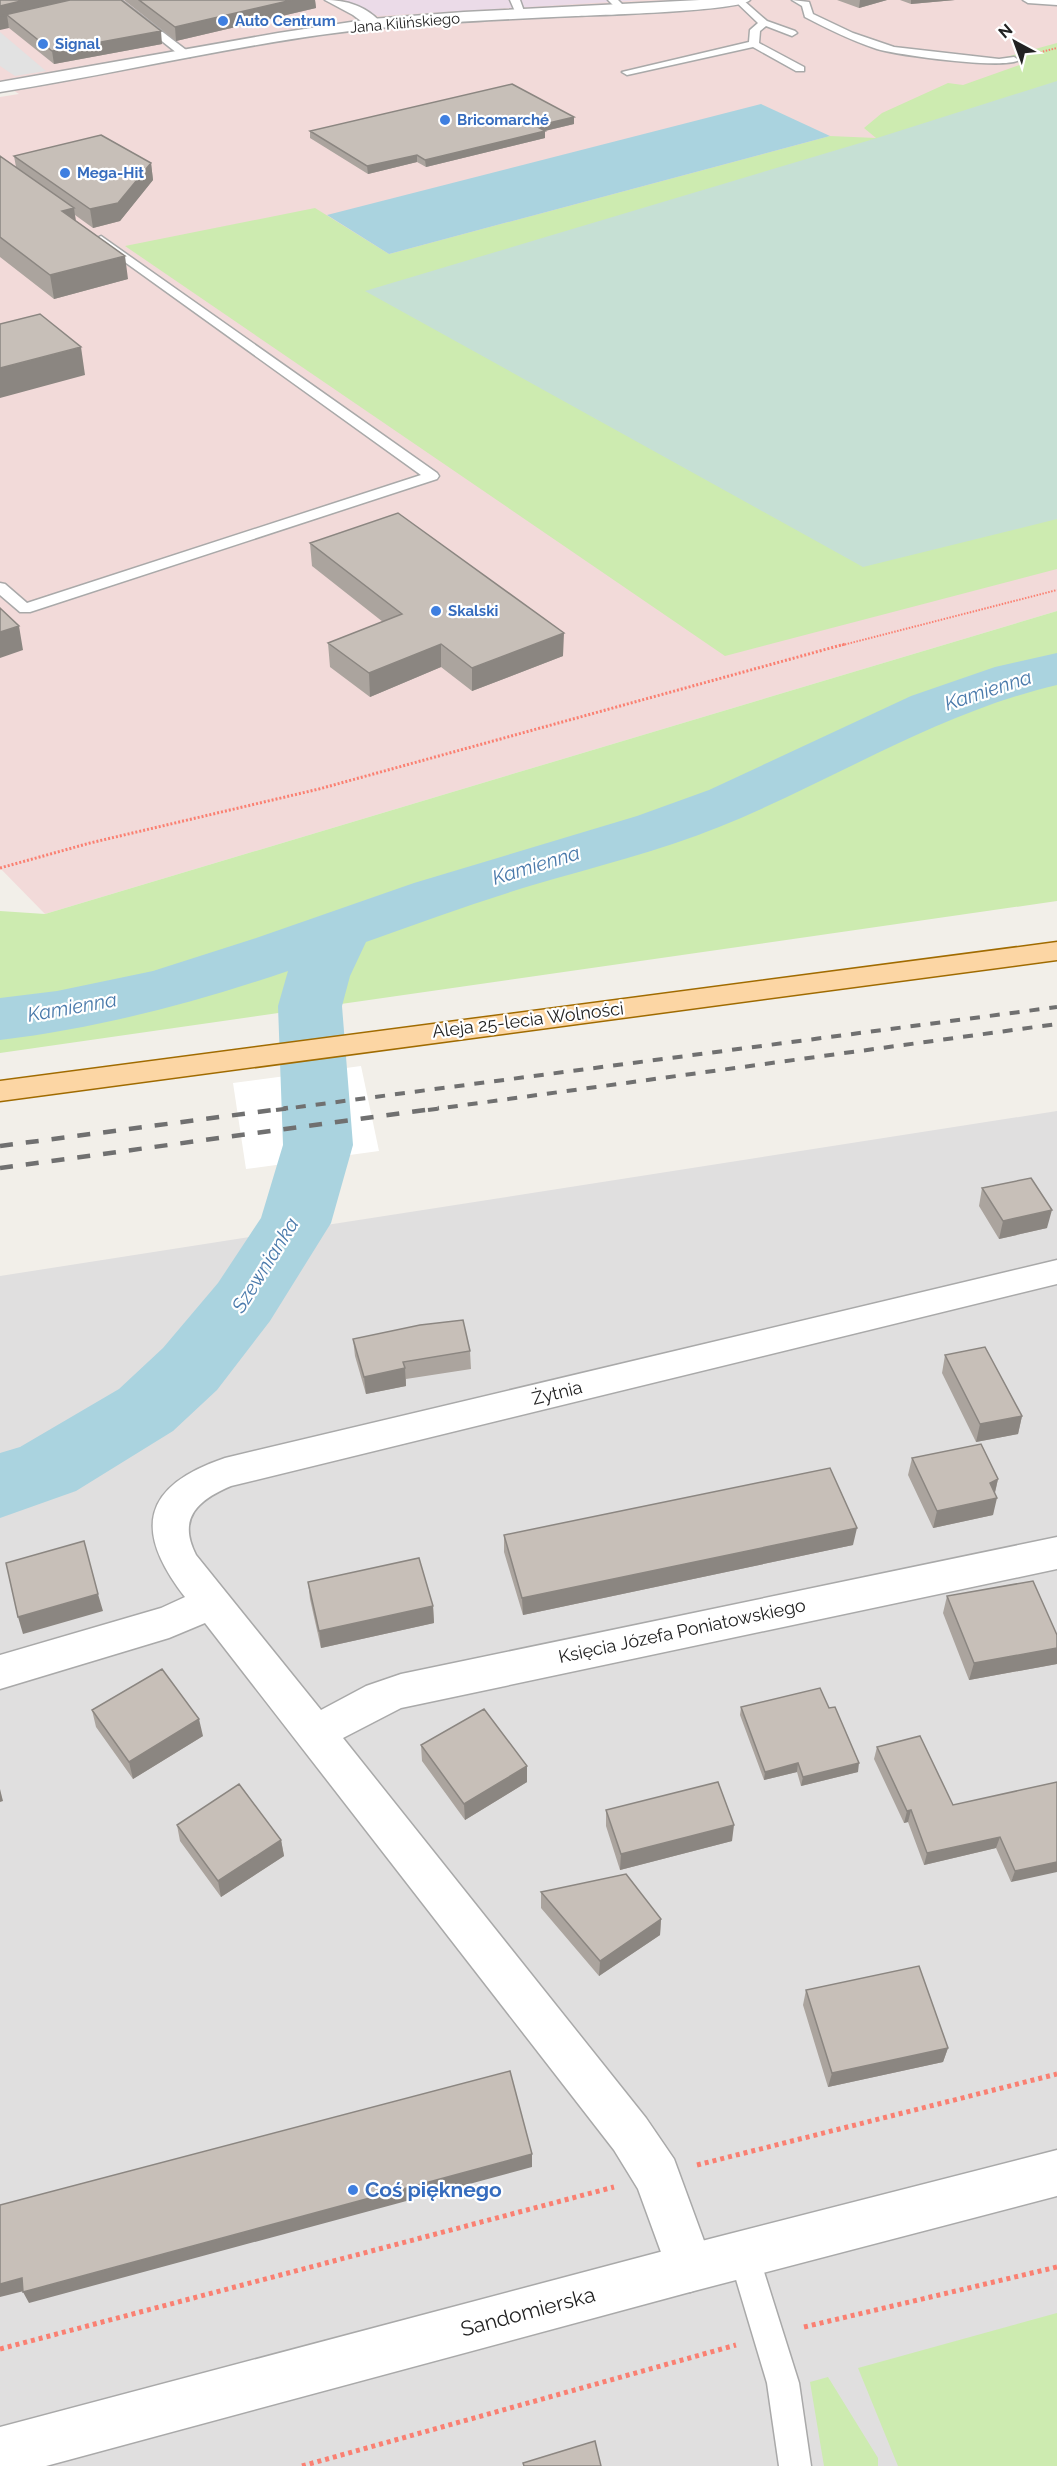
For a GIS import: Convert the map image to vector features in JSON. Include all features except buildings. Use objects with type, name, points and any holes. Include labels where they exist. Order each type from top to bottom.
[{"type":"main road","name":"Aleja 25-lecia Wolności","points":[[0,1090],[1057,951]]},
{"type":"street","points":[[332,0],[358,12],[374,24]]},
{"type":"street","name":"Jana Kilińskiego","points":[[0,87],[299,34],[518,7],[743,0]]},
{"type":"street","name":"Żytnia","points":[[212,1603],[177,1557],[172,1546],[169,1523],[172,1510],[180,1498],[193,1487],[209,1479],[1057,1272]]},
{"type":"street","name":"Księcia Józefa Poniatowskiego","points":[[316,1733],[380,1698],[401,1690],[1057,1553]]},
{"type":"street","points":[[0,1672],[169,1622],[212,1603],[630,2134],[657,2176],[690,2268]]},
{"type":"street","name":"Sandomierska","points":[[0,2453],[690,2268],[744,2256],[1057,2173]]},
{"type":"lane","points":[[115,0],[186,55]]},
{"type":"lane","points":[[798,0],[806,4],[808,15],[851,37],[892,50],[999,62],[1014,60]]},
{"type":"lane","points":[[1028,0],[1057,2]]},
{"type":"lane","points":[[738,1],[764,23],[792,33]]},
{"type":"lane","points":[[754,44],[755,30],[764,23]]},
{"type":"lane","points":[[627,72],[754,44],[800,69]]},
{"type":"lane","points":[[0,587],[25,609],[432,476],[86,229]]},
{"type":"lane","points":[[744,2256],[783,2383],[795,2466]]},
{"type":"path","points":[[0,868],[90,843],[319,789],[747,669],[1057,590]]},
{"type":"path","points":[[0,2349],[657,2176],[1057,2074]]},
{"type":"path","points":[[302,2466],[769,2336],[1057,2267]]},
{"type":"shaded area","name":"Kamienna","points":[[0,0],[1057,0],[1057,611],[45,914],[0,868],[0,97],[19,94],[0,82]]},
{"type":"shaded area","points":[[344,0],[643,0],[378,16]]},
{"type":"shaded area","points":[[0,32],[46,71],[15,76],[0,66]]},
{"type":"shaded area","points":[[1057,1111],[1057,2466],[0,2466],[0,1276]]},
{"type":"green space","points":[[1057,43],[1057,569],[725,656],[125,246],[315,208],[389,254],[830,136],[876,138],[864,128],[882,113],[948,83],[963,85],[1022,64],[1006,57]]},
{"type":"green space","points":[[1057,81],[1057,519],[863,567],[365,291],[877,138]]},
{"type":"green space","points":[[1057,611],[1057,901],[0,1053],[0,911],[45,914]]},
{"type":"green space","points":[[1057,2313],[1057,2466],[898,2466],[858,2368]]},
{"type":"green space","points":[[828,2377],[878,2458],[878,2466],[824,2466],[810,2382]]},
{"type":"water","points":[[761,104],[830,136],[389,254],[327,215]]},
{"type":"pier","points":[[361,1066],[379,1151],[246,1169],[233,1083]]},
{"type":"waterway","name":"Kamienna","points":[[0,1019],[113,1002],[167,988],[276,953],[473,884],[622,841],[730,802],[931,708],[972,692],[1057,669]]},
{"type":"waterway","name":"Szewnianka","points":[[0,1486],[48,1469],[146,1410],[190,1369],[244,1302],[295,1223],[318,1145],[310,1006],[318,976],[341,931]]},
{"type":"railway","points":[[276,1110],[1057,1007]]},
{"type":"railway","points":[[428,1110],[1057,1024]]},
{"type":"railway","points":[[0,1146],[288,1108]]},
{"type":"railway","points":[[0,1168],[439,1108]]},
{"type":"place","name":"Auto Centrum","points":[[223,21]]},
{"type":"place","name":"Signal","points":[[43,44]]},
{"type":"place","name":"Bricomarché","points":[[445,120]]},
{"type":"place","name":"Mega-Hit","points":[[65,173]]},
{"type":"place","name":"Skalski","points":[[436,611]]},
{"type":"place","name":"Coś pięknego","points":[[353,2190]]}]
